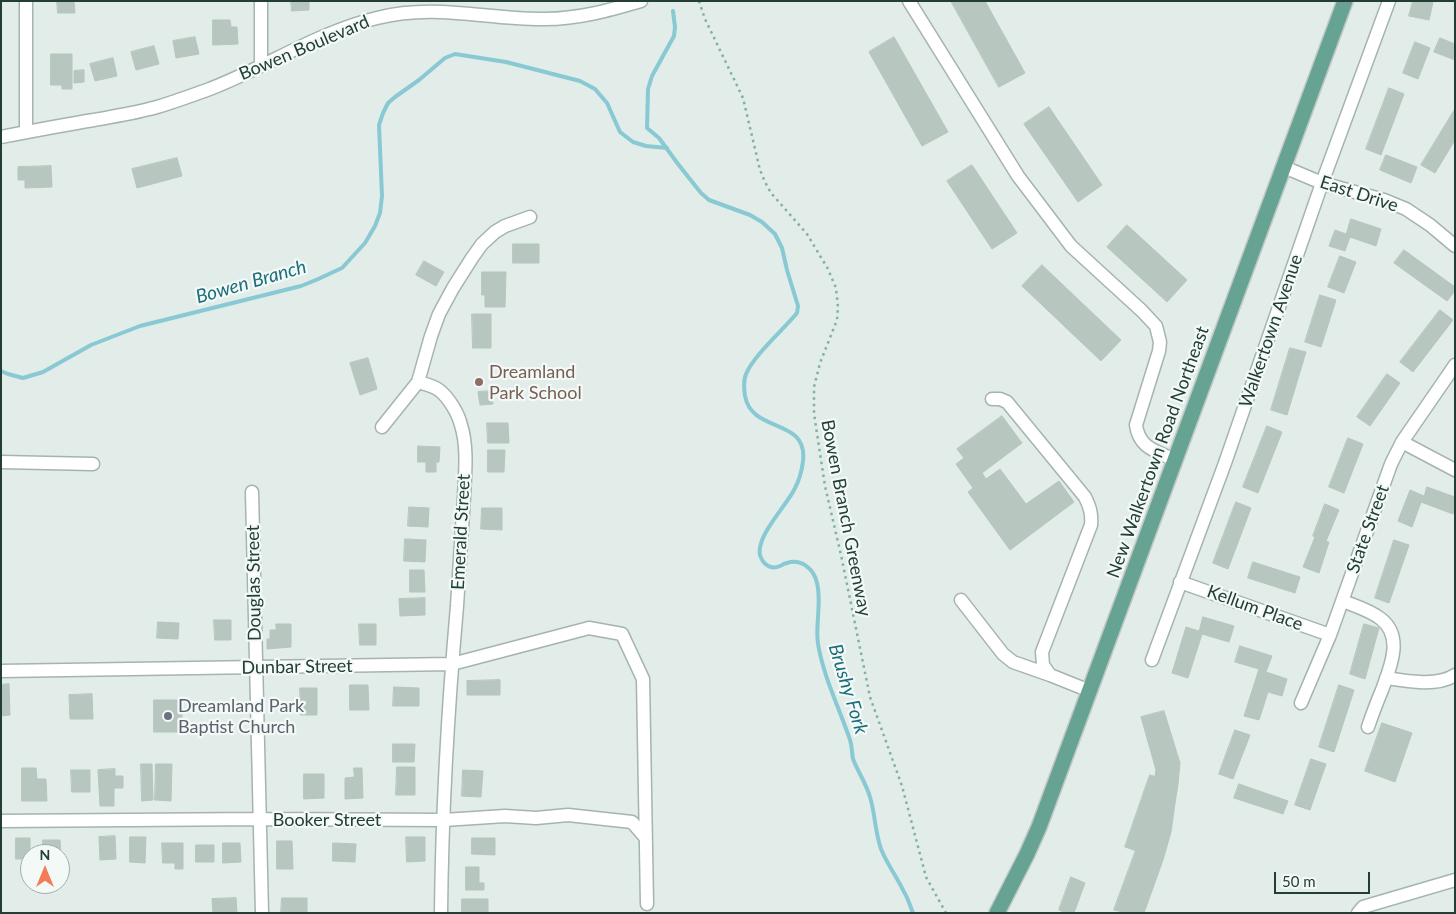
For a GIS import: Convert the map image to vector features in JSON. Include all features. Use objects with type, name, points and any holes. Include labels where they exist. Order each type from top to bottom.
[{"type":"main road","name":"New Walkertown Road Northeast","points":[[997,913],[1039,827],[1345,1]]},
{"type":"street","points":[[26,1],[26,132]]},
{"type":"street","points":[[260,1],[261,66]]},
{"type":"street","name":"Bowen Boulevard","points":[[1,137],[156,107],[210,89],[341,29],[378,17],[414,11],[429,11],[528,19],[560,19],[599,13],[642,1]]},
{"type":"street","points":[[909,1],[1018,176],[1070,246],[1156,326],[1160,342],[1159,351],[1136,425],[1137,435],[1144,444],[1175,460]]},
{"type":"street","name":"Walkertown Avenue","points":[[1152,660],[1225,463],[1322,183],[1389,1]]},
{"type":"street","name":"East Drive","points":[[1284,167],[1322,183],[1384,200],[1406,209],[1430,225],[1455,246]]},
{"type":"street","points":[[382,427],[418,382],[439,314],[472,258],[482,244],[495,232],[505,226],[530,217]]},
{"type":"street","name":"State Street","points":[[1301,704],[1343,601],[1392,464],[1402,442],[1455,365]]},
{"type":"street","name":"Emerald Street","points":[[418,382],[435,388],[448,400],[460,420],[464,443],[465,473],[462,544],[452,664],[440,913]]},
{"type":"street","points":[[992,400],[1007,402],[1085,497],[1090,506],[1091,525],[1042,652],[1043,665],[1050,675]]},
{"type":"street","points":[[1402,442],[1455,470]]},
{"type":"street","points":[[1,462],[93,464]]},
{"type":"street","name":"Douglas Street","points":[[252,492],[262,913]]},
{"type":"street","name":"Kellum Place","points":[[1180,582],[1330,635]]},
{"type":"street","points":[[961,600],[1003,654],[1013,662],[1090,691]]},
{"type":"street","points":[[1343,601],[1367,610],[1381,619],[1392,632],[1393,662],[1368,727]]},
{"type":"street","name":"Dunbar Street","points":[[1,671],[452,664],[589,628],[622,634],[643,679],[645,837]]},
{"type":"street","points":[[1386,678],[1409,682],[1427,682],[1451,678],[1455,675]]},
{"type":"street","name":"Booker Street","points":[[1,821],[444,820],[505,816],[536,818],[568,815],[632,822],[645,837]]},
{"type":"street","points":[[645,837],[646,904]]},
{"type":"street","points":[[1358,913],[1363,907],[1455,880]]},
{"type":"path","name":"Bowen Branch Greenway","points":[[699,1],[705,19],[743,98],[762,176],[772,193],[807,234],[828,269],[836,288],[837,320],[820,363],[814,387],[814,414],[824,486],[870,697],[902,786],[926,876],[946,913]]},
{"type":"building","points":[[57,1],[74,1],[75,13],[58,13]]},
{"type":"building","points":[[291,1],[309,1],[309,10],[292,11]]},
{"type":"building","points":[[951,1],[985,1],[1025,73],[999,87]]},
{"type":"building","points":[[1413,1],[1433,2],[1429,20],[1409,16]]},
{"type":"building","points":[[213,20],[230,20],[231,27],[237,27],[238,44],[213,45]]},
{"type":"building","points":[[195,37],[199,54],[176,58],[173,41]]},
{"type":"building","points":[[894,37],[948,132],[922,146],[869,52]]},
{"type":"building","points":[[1440,38],[1455,44],[1455,60],[1434,52]]},
{"type":"building","points":[[1415,42],[1430,48],[1418,79],[1403,73]]},
{"type":"building","points":[[154,46],[159,64],[136,70],[131,52]]},
{"type":"building","points":[[51,54],[72,54],[72,89],[62,89],[62,85],[51,85]]},
{"type":"building","points":[[113,58],[117,76],[95,81],[90,64]]},
{"type":"building","points":[[84,70],[84,82],[74,83],[74,71]]},
{"type":"building","points":[[1389,88],[1404,94],[1381,155],[1366,149]]},
{"type":"building","points":[[1049,107],[1102,185],[1078,202],[1024,124]]},
{"type":"building","points":[[1455,109],[1455,140],[1435,173],[1421,165]]},
{"type":"building","points":[[1386,155],[1417,167],[1411,183],[1380,170]]},
{"type":"building","points":[[177,158],[182,176],[137,188],[132,169]]},
{"type":"building","points":[[972,165],[1017,233],[992,249],[947,181]]},
{"type":"building","points":[[51,166],[52,187],[25,188],[25,180],[18,180],[18,167]]},
{"type":"building","points":[[1351,219],[1381,229],[1376,246],[1350,237],[1345,251],[1329,246],[1335,230],[1346,234]]},
{"type":"building","points":[[1127,225],[1187,280],[1167,302],[1107,247]]},
{"type":"building","points":[[513,244],[539,244],[539,263],[513,263]]},
{"type":"building","points":[[1404,250],[1455,287],[1455,291],[1447,301],[1394,263]]},
{"type":"building","points":[[1340,256],[1356,262],[1344,293],[1328,287]]},
{"type":"building","points":[[424,261],[444,272],[436,286],[416,275]]},
{"type":"building","points":[[1042,265],[1121,340],[1101,361],[1022,286]]},
{"type":"building","points":[[482,272],[506,272],[505,307],[485,307],[485,295],[482,295]]},
{"type":"building","points":[[1320,295],[1336,300],[1321,347],[1305,342]]},
{"type":"building","points":[[1440,310],[1453,320],[1413,372],[1400,362]]},
{"type":"building","points":[[472,314],[491,314],[491,348],[473,348]]},
{"type":"building","points":[[1290,348],[1306,352],[1287,415],[1271,410]]},
{"type":"building","points":[[368,358],[377,389],[360,395],[350,363]]},
{"type":"building","points":[[1387,374],[1400,383],[1370,426],[1357,417]]},
{"type":"building","points":[[491,391],[493,404],[480,405],[478,392]]},
{"type":"building","points":[[1002,416],[1022,443],[982,473],[986,479],[1000,469],[1026,504],[1059,481],[1074,502],[1010,550],[968,492],[973,488],[956,464],[964,458],[957,449]]},
{"type":"building","points":[[487,423],[508,423],[509,443],[488,443]]},
{"type":"building","points":[[1267,426],[1282,432],[1258,493],[1243,487]]},
{"type":"building","points":[[1348,438],[1363,444],[1344,493],[1329,487]]},
{"type":"building","points":[[418,446],[440,447],[439,462],[436,462],[436,472],[426,472],[426,462],[418,462]]},
{"type":"building","points":[[488,450],[505,450],[504,472],[488,472]]},
{"type":"building","points":[[1427,487],[1455,497],[1453,514],[1421,502],[1412,527],[1398,521],[1410,490],[1424,496]]},
{"type":"building","points":[[1236,502],[1251,508],[1228,569],[1213,563]]},
{"type":"building","points":[[1325,504],[1339,510],[1326,541],[1329,542],[1319,573],[1303,567]]},
{"type":"building","points":[[409,507],[429,508],[428,527],[408,526]]},
{"type":"building","points":[[482,508],[502,508],[502,530],[481,529]]},
{"type":"building","points":[[405,539],[426,540],[425,562],[404,561]]},
{"type":"building","points":[[1394,540],[1409,545],[1389,603],[1375,598]]},
{"type":"building","points":[[1253,562],[1300,577],[1295,593],[1248,578]]},
{"type":"building","points":[[410,570],[424,570],[425,592],[410,592]]},
{"type":"building","points":[[425,598],[425,615],[400,616],[399,599]]},
{"type":"building","points":[[1203,617],[1234,626],[1229,642],[1202,634],[1188,678],[1172,673],[1186,627],[1199,631]]},
{"type":"building","points":[[214,620],[231,620],[231,640],[215,640]]},
{"type":"building","points":[[158,622],[179,623],[178,639],[157,638]]},
{"type":"building","points":[[276,624],[291,624],[291,647],[267,649],[267,639],[270,639],[270,630],[276,630]]},
{"type":"building","points":[[359,624],[376,624],[376,645],[360,645]]},
{"type":"building","points":[[1364,624],[1379,628],[1365,679],[1350,674]]},
{"type":"building","points":[[1240,646],[1272,656],[1266,672],[1287,679],[1282,696],[1268,692],[1259,720],[1244,716],[1259,669],[1235,662]]},
{"type":"building","points":[[500,680],[500,695],[467,695],[467,681]]},
{"type":"building","points":[[9,684],[10,715],[1,716],[1,685]]},
{"type":"building","points":[[350,685],[368,685],[369,710],[350,710]]},
{"type":"building","points":[[1339,685],[1354,690],[1334,752],[1319,747]]},
{"type":"building","points":[[394,687],[419,688],[419,706],[393,706]]},
{"type":"building","points":[[300,688],[317,688],[317,715],[301,715]]},
{"type":"building","points":[[92,694],[93,719],[70,719],[69,695]]},
{"type":"building","name":"Dreamland Park Baptist Church","points":[[154,700],[182,700],[182,732],[154,732]]},
{"type":"building","points":[[1164,711],[1180,763],[1156,770],[1141,717]]},
{"type":"building","points":[[1382,723],[1412,733],[1395,782],[1365,771]]},
{"type":"building","points":[[1235,730],[1250,735],[1233,779],[1219,774]]},
{"type":"building","points":[[393,744],[415,744],[414,762],[393,762]]},
{"type":"building","points":[[1311,759],[1326,764],[1310,810],[1295,805]]},
{"type":"building","points":[[1180,763],[1178,784],[1155,776],[1156,770]]},
{"type":"building","points":[[141,764],[152,764],[153,800],[142,801]]},
{"type":"building","points":[[156,764],[172,764],[171,801],[155,800]]},
{"type":"building","points":[[397,767],[415,767],[415,795],[396,795]]},
{"type":"building","points":[[22,768],[36,768],[37,779],[46,779],[47,801],[22,801]]},
{"type":"building","points":[[354,768],[362,768],[363,798],[345,799],[345,778],[354,777]]},
{"type":"building","points":[[115,769],[115,776],[123,776],[123,788],[114,788],[114,806],[100,806],[98,770]]},
{"type":"building","points":[[71,770],[90,770],[90,792],[72,792]]},
{"type":"building","points":[[463,770],[483,771],[481,797],[462,796]]},
{"type":"building","points":[[304,774],[324,774],[324,798],[304,799]]},
{"type":"building","points":[[1150,775],[1178,784],[1175,803],[1144,792]]},
{"type":"building","points":[[1239,784],[1288,801],[1283,814],[1234,798]]},
{"type":"building","points":[[1144,792],[1175,803],[1171,832],[1134,821]]},
{"type":"building","points":[[1134,821],[1171,832],[1163,860],[1125,847]]},
{"type":"building","points":[[115,836],[116,859],[100,860],[99,837]]},
{"type":"building","points":[[130,837],[146,837],[145,863],[130,862]]},
{"type":"building","points":[[406,837],[425,837],[425,861],[407,862]]},
{"type":"building","points":[[16,838],[30,838],[30,844],[20,844],[20,859],[16,859]]},
{"type":"building","points":[[472,838],[495,838],[495,855],[472,854]]},
{"type":"building","points":[[43,840],[60,840],[60,844],[43,844]]},
{"type":"building","points":[[277,841],[292,841],[293,869],[277,869]]},
{"type":"building","points":[[162,843],[183,843],[183,869],[175,869],[175,863],[163,863]]},
{"type":"building","points":[[223,843],[240,843],[241,862],[223,863]]},
{"type":"building","points":[[333,843],[356,844],[355,862],[333,861]]},
{"type":"building","points":[[196,845],[214,845],[214,862],[196,862]]},
{"type":"building","points":[[1136,850],[1163,860],[1144,913],[1128,913],[1114,910]]},
{"type":"building","points":[[466,867],[479,867],[479,883],[484,883],[484,890],[466,890]]},
{"type":"building","points":[[1071,877],[1085,883],[1074,913],[1066,913],[1059,910]]},
{"type":"building","points":[[236,898],[237,913],[213,913],[212,899]]},
{"type":"building","points":[[282,898],[307,898],[307,913],[281,913]]},
{"type":"building","points":[[462,899],[488,899],[488,913],[462,913]]},
{"type":"waterway","name":"Brushy Fork","points":[[673,11],[674,36],[652,76],[648,89],[647,128],[659,138],[701,193],[709,200],[750,215],[762,222],[775,234],[782,248],[798,306],[797,313],[755,359],[744,379],[745,396],[750,408],[768,422],[789,431],[797,438],[802,447],[803,464],[800,476],[790,497],[772,521],[762,539],[760,555],[763,562],[768,566],[777,567],[797,562],[802,563],[813,573],[817,583],[819,598],[817,636],[823,665],[850,740],[853,759],[870,797],[881,849],[907,897],[913,913]]},
{"type":"waterway","name":"Bowen Branch","points":[[1,371],[23,378],[43,372],[91,345],[140,326],[301,286],[342,268],[365,243],[380,213],[382,196],[379,125],[388,103],[445,58],[455,54],[506,62],[580,81],[595,89],[607,103],[620,132],[633,142],[646,146],[667,148]]},
{"type":"place","name":"Dreamland Park School","points":[[479,382]]},
{"type":"place","name":"Dreamland Park Baptist Church","points":[[168,716]]}]
